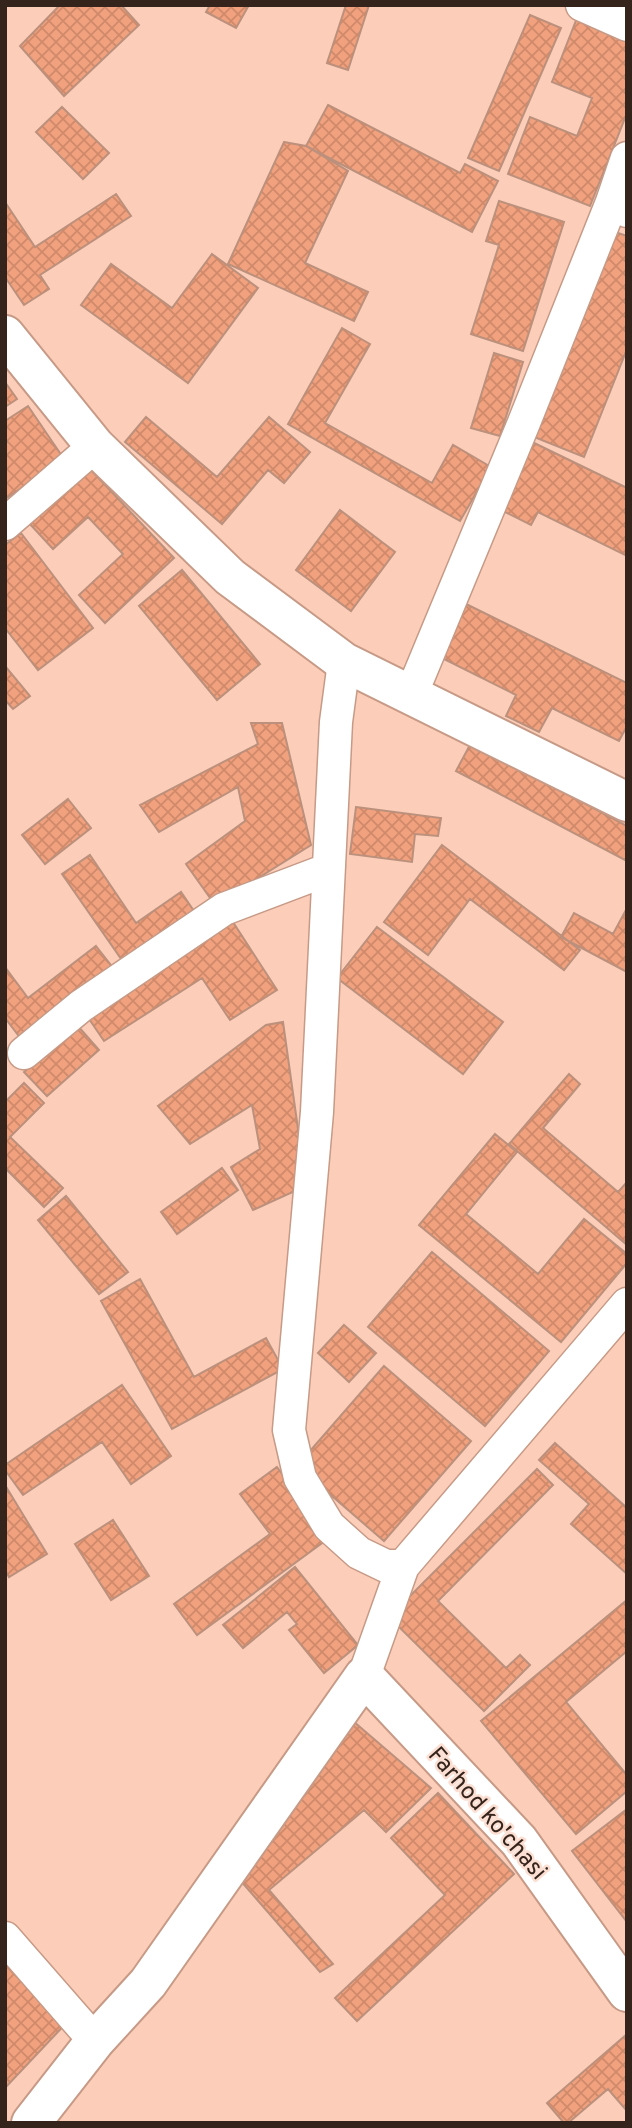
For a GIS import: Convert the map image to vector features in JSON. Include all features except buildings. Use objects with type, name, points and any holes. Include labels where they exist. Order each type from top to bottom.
[{"type":"street","points":[[582,5],[627,24]]},
{"type":"street","points":[[411,695],[523,425],[619,206],[627,158]]},
{"type":"street","points":[[5,335],[95,446],[230,577],[344,662],[627,802]]},
{"type":"street","points":[[5,524],[95,446]]},
{"type":"street","points":[[344,662],[336,722],[327,870],[317,1112],[289,1430],[300,1478],[329,1526],[359,1553],[386,1566],[403,1566]]},
{"type":"street","points":[[24,1053],[81,1006],[224,909],[327,870]]},
{"type":"street","points":[[31,2123],[94,2041],[148,1983],[364,1676],[403,1566],[627,1304]]},
{"type":"street","name":"Farhod ko'chasi","points":[[364,1676],[519,1841],[627,1992]]},
{"type":"street","points":[[5,1938],[94,2041]]}]
